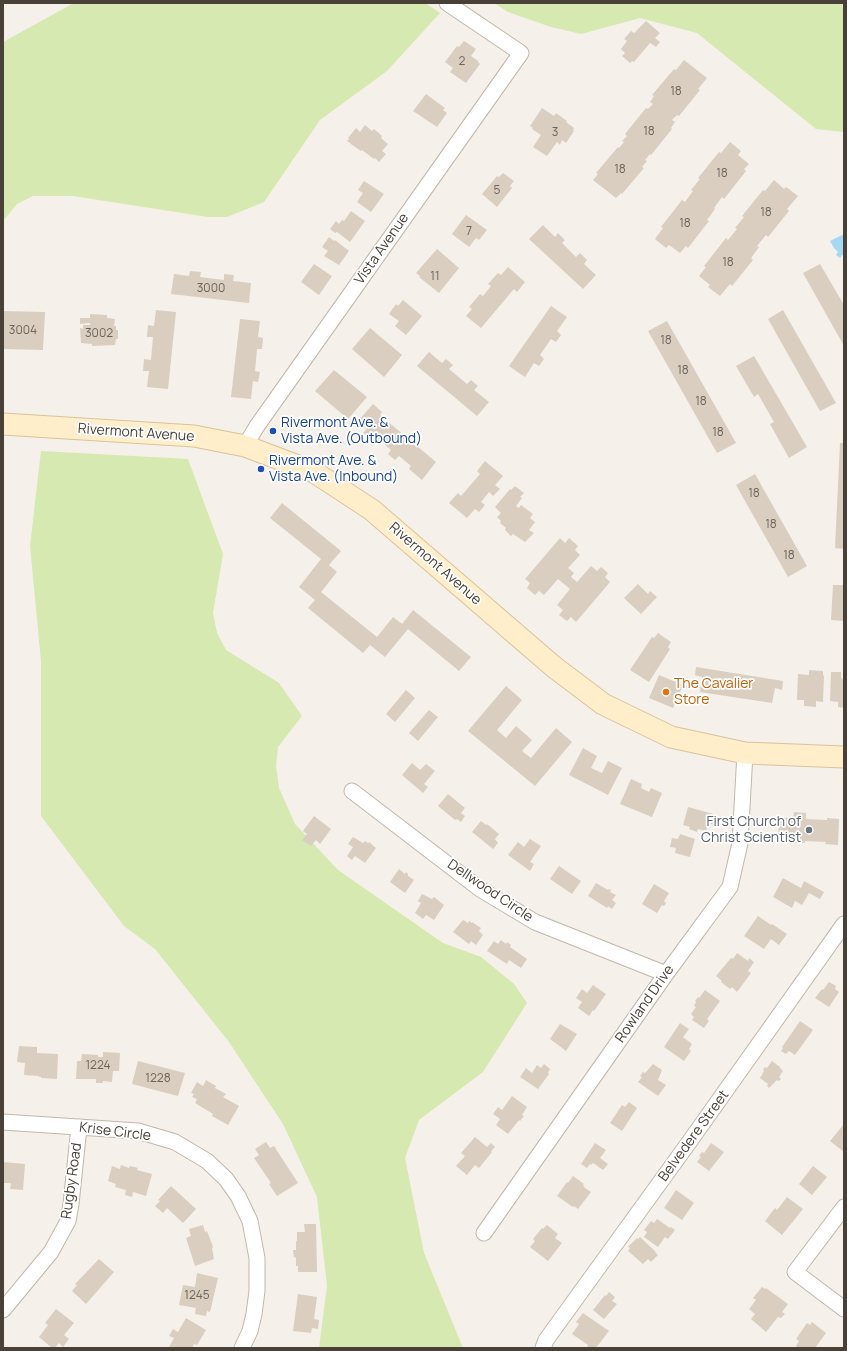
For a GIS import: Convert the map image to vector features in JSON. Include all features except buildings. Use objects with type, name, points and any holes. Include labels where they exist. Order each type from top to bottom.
[{"type":"main road","name":"Rivermont Avenue","points":[[3,424],[194,436],[245,446],[314,472],[372,510],[554,667],[603,704],[671,737],[745,753],[844,757]]},
{"type":"street","name":"Vista Avenue","points":[[245,446],[256,426],[521,54],[447,3]]},
{"type":"street","name":"Rowland Drive","points":[[484,1233],[666,974],[730,887],[740,843],[745,753]]},
{"type":"street","name":"Dellwood Circle","points":[[352,791],[480,888],[535,922],[666,974]]},
{"type":"street","name":"Belvedere Street","points":[[543,1348],[546,1340],[681,1154],[844,924]]},
{"type":"street","name":"Krise Circle","points":[[3,1122],[138,1132],[175,1142],[207,1160],[226,1179],[238,1196],[250,1220],[257,1258],[257,1291],[250,1331],[242,1348]]},
{"type":"street","name":"Rugby Road","points":[[3,1310],[50,1252],[68,1221],[79,1127]]},
{"type":"street","points":[[844,1207],[795,1272],[844,1309]]},
{"type":"green space","points":[[74,3],[425,3],[440,13],[387,71],[320,120],[264,202],[227,217],[208,217],[73,196],[33,196],[17,204],[3,221],[3,42]]},
{"type":"green space","points":[[494,3],[844,3],[844,132],[816,129],[697,33],[640,18],[581,34],[551,27],[508,12]]},
{"type":"green space","points":[[41,451],[188,459],[223,554],[213,613],[217,633],[226,650],[279,683],[302,716],[278,747],[276,766],[279,788],[295,824],[338,870],[443,943],[481,957],[514,984],[527,1003],[483,1072],[419,1120],[405,1158],[424,1253],[463,1348],[319,1348],[327,1286],[317,1197],[283,1124],[229,1042],[155,949],[124,926],[41,816],[41,661],[30,546]]},
{"type":"water","points":[[844,234],[844,256],[842,255],[840,258],[836,255],[838,252],[830,241]]},
{"type":"place","name":"Rivermont Ave. & Vista Ave. (Outbound)","points":[[273,431]]},
{"type":"place","name":"Rivermont Ave. & Vista Ave. (Inbound)","points":[[261,469]]},
{"type":"place","name":"The Cavalier Store","points":[[666,692]]},
{"type":"place","name":"First Church of Christ Scientist","points":[[809,830]]}]
